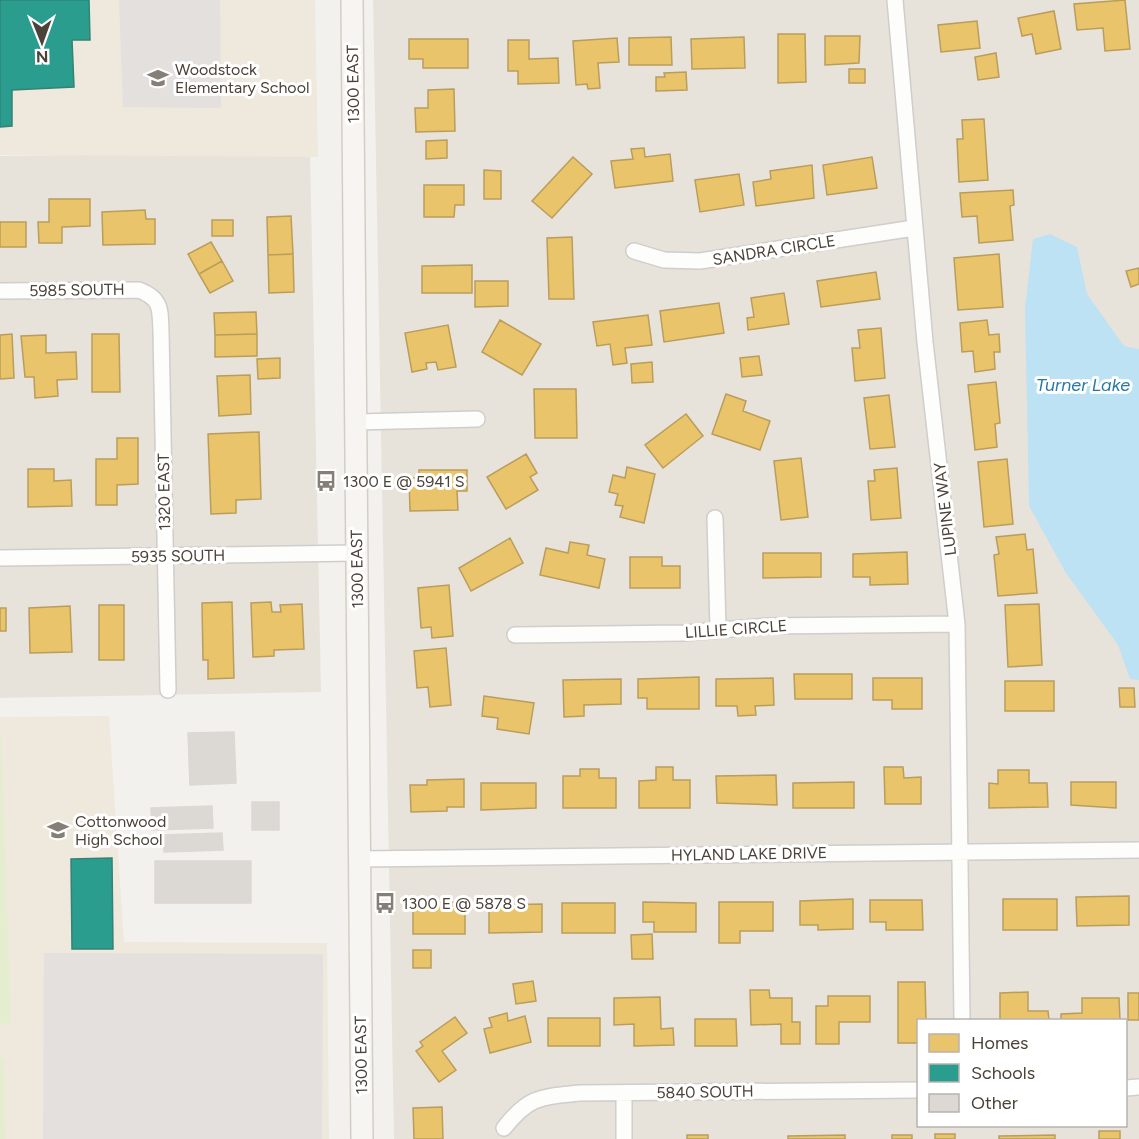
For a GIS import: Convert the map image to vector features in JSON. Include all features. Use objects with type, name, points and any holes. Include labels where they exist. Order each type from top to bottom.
[{"type":"main road","name":"1300 EAST","points":[[352,0],[362,1139]]},
{"type":"street","name":"LUPINE WAY","points":[[895,0],[914,228],[957,624],[962,1019]]},
{"type":"street","name":"SANDRA CIRCLE","points":[[634,251],[664,260],[700,261],[914,228]]},
{"type":"street","name":"5985 SOUTH","points":[[0,291],[121,289],[139,290],[153,296]]},
{"type":"street","name":"1320 EAST","points":[[153,296],[159,305],[161,332],[168,690]]},
{"type":"street","points":[[356,422],[477,419]]},
{"type":"street","points":[[715,518],[718,629]]},
{"type":"street","name":"5935 SOUTH","points":[[0,558],[357,553]]},
{"type":"street","name":"LILLIE CIRCLE","points":[[515,635],[685,633],[766,626],[957,624]]},
{"type":"street","name":"HYLAND LAKE DRIVE","points":[[360,859],[1139,850]]},
{"type":"street","name":"5840 SOUTH","points":[[504,1128],[519,1108],[542,1097],[624,1093],[917,1090]]},
{"type":"street","points":[[624,1093],[624,1139]]},
{"type":"shaded area","name":"Woodstock Elementary School","points":[[0,0],[315,0],[318,157],[0,155]]},
{"type":"shaded area","points":[[119,0],[220,0],[221,108],[123,107]]},
{"type":"shaded area","points":[[373,0],[1139,0],[1139,1139],[394,1139]]},
{"type":"shaded area","points":[[310,152],[321,692],[0,698],[0,156]]},
{"type":"shaded area","name":"Cottonwood High School","points":[[109,716],[124,942],[327,943],[329,1139],[0,1139],[0,717]]},
{"type":"shaded area","points":[[44,953],[323,954],[322,1139],[43,1139]]},
{"type":"green space","points":[[0,733],[11,1023],[0,1024]]},
{"type":"green space","points":[[0,1058],[4,1058],[5,1139],[0,1139]]},
{"type":"water","name":"Turner Lake","points":[[1050,234],[1077,247],[1087,294],[1124,346],[1139,349],[1139,680],[1130,679],[1118,645],[1066,573],[1029,506],[1025,309],[1033,239]]},
{"type":"building: Homes","points":[[1125,0],[1130,49],[1105,51],[1103,28],[1077,30],[1074,4]]},
{"type":"building: Homes","points":[[1054,11],[1061,49],[1036,54],[1032,34],[1022,36],[1018,18]]},
{"type":"building: Homes","points":[[977,21],[980,48],[941,52],[938,25]]},
{"type":"building: Homes","points":[[778,34],[805,34],[806,82],[778,83]]},
{"type":"building: Homes","points":[[825,36],[860,36],[859,63],[825,65]]},
{"type":"building: Homes","points":[[671,37],[672,65],[629,65],[629,38]]},
{"type":"building: Homes","points":[[744,37],[745,68],[692,69],[691,39]]},
{"type":"building: Homes","points":[[617,38],[619,62],[598,63],[600,88],[588,89],[587,84],[576,85],[573,41]]},
{"type":"building: Homes","points":[[409,39],[468,39],[468,68],[423,68],[423,59],[409,59]]},
{"type":"building: Homes","points":[[508,40],[529,40],[529,59],[558,58],[559,83],[518,84],[518,71],[508,71]]},
{"type":"building: Homes","points":[[996,53],[999,77],[978,80],[975,57]]},
{"type":"building: Homes","points":[[849,69],[865,69],[865,83],[849,83]]},
{"type":"building: Homes","points":[[686,72],[687,90],[656,91],[656,77],[665,77],[664,73]]},
{"type":"building: Homes","points":[[454,89],[455,131],[416,132],[415,108],[428,108],[428,90]]},
{"type":"building: Homes","points":[[984,119],[988,180],[959,182],[957,139],[963,139],[962,120]]},
{"type":"building: Homes","points":[[447,140],[447,158],[426,159],[426,141]]},
{"type":"building: Homes","points":[[644,148],[645,157],[670,154],[673,181],[615,188],[611,161],[633,159],[631,149]]},
{"type":"building: Homes","points":[[573,157],[592,174],[552,218],[532,201]]},
{"type":"building: Homes","points":[[872,157],[877,188],[827,195],[823,165]]},
{"type":"building: Homes","points":[[812,165],[814,198],[756,206],[753,182],[771,179],[770,171]]},
{"type":"building: Homes","points":[[484,170],[501,171],[501,199],[484,199]]},
{"type":"building: Homes","points":[[739,174],[744,205],[700,212],[695,180]]},
{"type":"building: Homes","points":[[424,185],[464,185],[464,205],[455,205],[454,217],[424,217]]},
{"type":"building: Homes","points":[[1013,190],[1014,205],[1010,206],[1013,240],[979,243],[977,216],[962,217],[960,193]]},
{"type":"building: Homes","points":[[49,199],[90,199],[90,226],[62,227],[62,243],[39,243],[38,222],[49,222]]},
{"type":"building: Homes","points":[[145,210],[146,219],[155,219],[155,244],[103,245],[102,212]]},
{"type":"building: Homes","points":[[291,216],[293,254],[268,255],[267,217]]},
{"type":"building: Homes","points":[[212,220],[233,220],[233,236],[212,236]]},
{"type":"building: Homes","points":[[0,222],[26,222],[26,247],[0,247]]},
{"type":"building: Homes","points":[[572,237],[574,299],[549,299],[547,238]]},
{"type":"building: Homes","points":[[211,242],[222,261],[199,274],[188,254]]},
{"type":"building: Homes","points":[[293,254],[294,292],[269,293],[268,255]]},
{"type":"building: Homes","points":[[999,254],[1003,307],[958,310],[954,258]]},
{"type":"building: Homes","points":[[222,261],[233,281],[210,293],[199,274]]},
{"type":"building: Homes","points":[[472,265],[472,293],[422,293],[422,266]]},
{"type":"building: Homes","points":[[1139,268],[1139,284],[1131,287],[1126,271]]},
{"type":"building: Homes","points":[[876,272],[880,299],[821,307],[817,281]]},
{"type":"building: Homes","points":[[475,281],[508,281],[508,306],[475,307]]},
{"type":"building: Homes","points":[[784,293],[789,324],[748,330],[747,318],[754,317],[751,298]]},
{"type":"building: Homes","points":[[719,303],[724,333],[664,342],[660,311]]},
{"type":"building: Homes","points":[[256,312],[257,334],[215,335],[214,313]]},
{"type":"building: Homes","points":[[648,315],[652,345],[625,348],[627,363],[613,365],[610,344],[597,346],[593,322]]},
{"type":"building: Homes","points":[[500,320],[541,344],[522,375],[482,352]]},
{"type":"building: Homes","points":[[987,320],[989,335],[999,334],[1000,352],[994,352],[995,369],[975,372],[973,351],[962,352],[960,323]]},
{"type":"building: Homes","points":[[448,325],[456,367],[438,370],[436,362],[426,363],[427,369],[412,372],[405,333]]},
{"type":"building: Homes","points":[[881,328],[885,378],[855,381],[852,348],[860,348],[858,330]]},
{"type":"building: Homes","points":[[12,334],[14,378],[0,379],[0,335]]},
{"type":"building: Homes","points":[[92,334],[119,334],[120,392],[92,392]]},
{"type":"building: Homes","points":[[257,334],[257,356],[215,357],[215,335]]},
{"type":"building: Homes","points":[[46,335],[46,353],[76,352],[77,379],[57,380],[58,396],[35,398],[34,377],[25,377],[21,336]]},
{"type":"building: Homes","points":[[759,356],[762,375],[742,377],[740,358]]},
{"type":"building: Homes","points":[[280,358],[280,378],[258,379],[257,359]]},
{"type":"building: Homes","points":[[652,362],[653,382],[632,383],[631,364]]},
{"type":"building: Homes","points":[[250,375],[251,414],[219,416],[217,376]]},
{"type":"building: Homes","points":[[996,382],[1000,423],[995,424],[997,447],[975,450],[968,385]]},
{"type":"building: Homes","points":[[534,389],[576,389],[577,438],[535,438]]},
{"type":"building: Homes","points":[[726,394],[746,401],[743,411],[770,421],[760,450],[712,434]]},
{"type":"building: Homes","points":[[889,395],[895,447],[870,449],[864,398]]},
{"type":"building: Homes","points":[[686,414],[703,436],[663,468],[645,445]]},
{"type":"building: Homes","points":[[259,432],[261,499],[236,500],[236,513],[211,514],[208,434]]},
{"type":"building: Homes","points":[[117,438],[138,438],[138,484],[117,485],[117,505],[96,505],[96,459],[117,459]]},
{"type":"building: Homes","points":[[526,454],[537,473],[530,477],[538,490],[506,509],[487,477]]},
{"type":"building: Homes","points":[[801,458],[808,517],[781,520],[774,461]]},
{"type":"building: Homes","points":[[1007,459],[1013,524],[984,527],[978,462]]},
{"type":"building: Homes","points":[[627,467],[655,474],[644,523],[620,517],[623,506],[615,505],[618,494],[609,492],[613,475],[625,478]]},
{"type":"building: Homes","points":[[897,468],[901,518],[871,520],[868,481],[875,481],[874,470]]},
{"type":"building: Homes","points":[[28,469],[54,469],[54,481],[71,480],[72,506],[28,507]]},
{"type":"building: Homes","points":[[419,470],[467,470],[467,491],[457,491],[458,510],[410,511],[409,478],[419,478]]},
{"type":"building: Homes","points":[[1025,534],[1027,550],[1033,549],[1037,593],[998,596],[994,555],[999,554],[996,537]]},
{"type":"building: Homes","points":[[510,538],[523,563],[471,591],[459,568]]},
{"type":"building: Homes","points":[[570,542],[589,545],[587,555],[605,559],[599,588],[540,575],[546,548],[568,553]]},
{"type":"building: Homes","points":[[907,552],[908,584],[870,585],[870,577],[853,577],[853,554]]},
{"type":"building: Homes","points":[[763,553],[821,553],[821,577],[763,578]]},
{"type":"building: Homes","points":[[630,557],[662,557],[662,566],[680,566],[680,588],[630,588]]},
{"type":"building: Homes","points":[[449,585],[453,636],[432,638],[431,627],[421,628],[418,588]]},
{"type":"building: Homes","points":[[232,602],[234,678],[208,679],[208,660],[203,660],[202,603]]},
{"type":"building: Homes","points":[[271,602],[272,612],[281,612],[280,605],[302,604],[304,649],[274,650],[274,656],[253,657],[251,603]]},
{"type":"building: Homes","points":[[1039,604],[1042,665],[1008,667],[1005,605]]},
{"type":"building: Homes","points":[[99,605],[124,605],[124,660],[99,660]]},
{"type":"building: Homes","points":[[70,606],[72,652],[30,653],[29,608]]},
{"type":"building: Homes","points":[[0,608],[6,608],[6,631],[0,631]]},
{"type":"building: Homes","points":[[446,648],[451,705],[430,707],[428,687],[417,688],[414,651]]},
{"type":"building: Homes","points":[[794,674],[852,674],[852,699],[795,699]]},
{"type":"building: Homes","points":[[699,677],[699,709],[647,709],[647,698],[638,698],[638,679]]},
{"type":"building: Homes","points":[[773,678],[774,705],[755,706],[756,715],[738,716],[737,706],[716,706],[716,679]]},
{"type":"building: Homes","points":[[873,678],[922,678],[922,709],[892,709],[892,700],[873,700]]},
{"type":"building: Homes","points":[[621,679],[621,704],[584,705],[584,716],[564,717],[563,680]]},
{"type":"building: Homes","points":[[1005,681],[1054,681],[1054,711],[1005,711]]},
{"type":"building: Homes","points":[[1119,688],[1134,688],[1135,707],[1120,707]]},
{"type":"building: Homes","points":[[484,696],[534,703],[529,734],[497,729],[498,718],[482,716]]},
{"type":"building: Homes","points":[[656,767],[673,767],[673,780],[690,780],[690,808],[639,808],[639,781],[656,780]]},
{"type":"building: Homes","points":[[884,767],[903,767],[904,778],[921,777],[921,804],[885,804]]},
{"type":"building: Homes","points":[[580,769],[599,769],[599,778],[616,778],[616,808],[563,808],[563,776],[580,776]]},
{"type":"building: Homes","points":[[998,770],[1029,770],[1029,783],[1047,783],[1048,807],[989,808],[989,783],[998,784]]},
{"type":"building: Homes","points":[[776,775],[777,805],[717,803],[716,776]]},
{"type":"building: Homes","points":[[464,779],[464,807],[447,807],[447,811],[411,812],[410,785],[427,785],[427,780]]},
{"type":"building: Homes","points":[[854,782],[854,808],[793,808],[793,783]]},
{"type":"building: Homes","points":[[1071,782],[1116,782],[1116,808],[1071,805]]},
{"type":"building: Homes","points":[[481,783],[536,783],[536,808],[481,810]]},
{"type":"building: Homes","points":[[1129,896],[1129,925],[1077,926],[1076,897]]},
{"type":"building: Homes","points":[[853,899],[853,929],[818,930],[818,925],[800,925],[800,901]]},
{"type":"building: Homes","points":[[1003,899],[1057,899],[1057,930],[1003,930]]},
{"type":"building: Homes","points":[[870,900],[922,900],[923,930],[886,930],[886,922],[870,922]]},
{"type":"building: Homes","points":[[465,902],[465,934],[413,934],[413,903]]},
{"type":"building: Homes","points":[[643,902],[696,903],[696,932],[654,932],[654,922],[643,922]]},
{"type":"building: Homes","points":[[719,902],[773,902],[773,931],[740,931],[740,943],[719,943]]},
{"type":"building: Homes","points":[[562,903],[615,903],[615,933],[562,933]]},
{"type":"building: Homes","points":[[542,904],[542,932],[489,933],[489,905]]},
{"type":"building: Homes","points":[[652,934],[653,959],[632,959],[631,935]]},
{"type":"building: Homes","points":[[413,950],[431,950],[431,968],[413,968]]},
{"type":"building: Homes","points":[[533,981],[536,1001],[516,1004],[513,984]]},
{"type":"building: Homes","points":[[898,982],[925,982],[926,1019],[917,1019],[917,1043],[898,1043]]},
{"type":"building: Homes","points":[[750,990],[769,990],[770,998],[792,998],[792,1022],[800,1022],[800,1044],[781,1044],[781,1024],[751,1025]]},
{"type":"building: Homes","points":[[1028,992],[1028,1011],[1048,1011],[1049,1019],[1000,1019],[1000,993]]},
{"type":"building: Homes","points":[[1128,993],[1139,993],[1139,1020],[1128,1020]]},
{"type":"building: Homes","points":[[828,996],[870,996],[870,1022],[839,1022],[839,1044],[816,1044],[816,1006],[828,1006]]},
{"type":"building: Homes","points":[[660,997],[661,1029],[673,1028],[674,1045],[634,1046],[634,1024],[614,1025],[614,998]]},
{"type":"building: Homes","points":[[1082,998],[1119,998],[1120,1019],[1061,1019],[1061,1014],[1082,1013]]},
{"type":"building: Homes","points":[[507,1013],[508,1021],[525,1016],[531,1042],[490,1053],[484,1029],[492,1027],[489,1018]]},
{"type":"building: Homes","points":[[455,1017],[467,1033],[442,1051],[456,1070],[439,1082],[416,1051],[423,1046],[420,1042]]},
{"type":"building: Homes","points":[[548,1018],[600,1018],[600,1046],[548,1046]]},
{"type":"building: Homes","points":[[695,1019],[736,1019],[737,1046],[695,1046]]},
{"type":"building: Homes","points":[[442,1107],[443,1139],[414,1139],[413,1108]]},
{"type":"building: Homes","points":[[1099,1131],[1120,1131],[1120,1139],[1099,1139]]},
{"type":"building: Homes","points":[[935,1134],[955,1134],[955,1139],[935,1139]]},
{"type":"building: Homes","points":[[687,1135],[708,1135],[708,1139],[687,1139]]},
{"type":"building: Homes","points":[[845,1135],[845,1139],[788,1139],[788,1136]]},
{"type":"building: Homes","points":[[892,1135],[912,1135],[912,1139],[892,1139]]},
{"type":"building: Homes","points":[[1055,1135],[1055,1139],[999,1139],[999,1136]]},
{"type":"building: Schools","points":[[0,0],[89,0],[90,40],[72,40],[74,87],[12,90],[12,126],[0,127]]},
{"type":"building: Schools","points":[[112,858],[113,949],[72,949],[71,859]]},
{"type":"building: Other","points":[[234,732],[236,783],[190,785],[188,733]]},
{"type":"building: Other","points":[[252,802],[279,802],[279,830],[252,830]]},
{"type":"building: Other","points":[[212,806],[213,828],[152,830],[151,808]]},
{"type":"building: Other","points":[[222,833],[223,850],[164,852],[163,835]]},
{"type":"building: Other","points":[[155,861],[251,861],[251,903],[155,903]]},
{"type":"place","name":"Woodstock Elementary School","points":[[158,78]]},
{"type":"place","name":"1300 E @ 5941 S","points":[[326,481]]},
{"type":"place","name":"Cottonwood High School","points":[[58,830]]},
{"type":"place","name":"1300 E @ 5878 S","points":[[385,903]]}]
